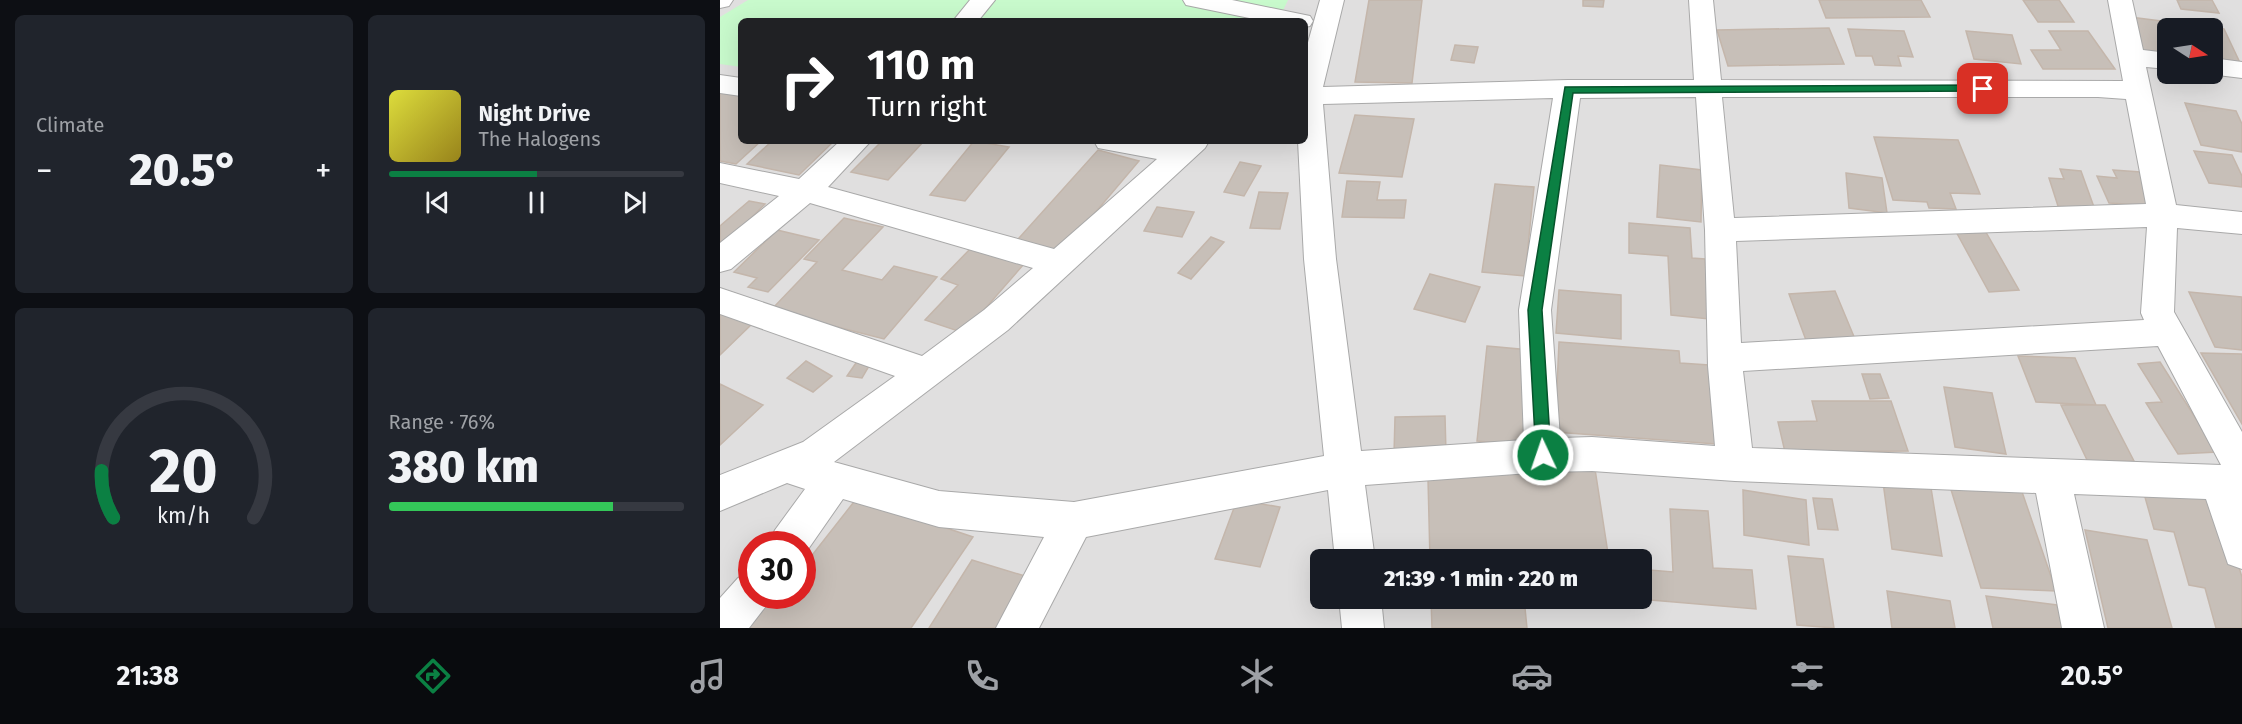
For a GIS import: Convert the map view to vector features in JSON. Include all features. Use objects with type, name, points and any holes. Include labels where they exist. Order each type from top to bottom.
[{"type":"street","points":[[968,18],[983,0]]},
{"type":"street","points":[[1195,0],[1285,18]]},
{"type":"street","points":[[1701,0],[1706,91],[1720,231],[1725,358],[1734,464]]},
{"type":"street","points":[[2121,0],[2163,215],[2157,313],[2235,478],[2242,550]]},
{"type":"street","points":[[1315,24],[1309,96],[1320,259],[1354,549]]},
{"type":"street","points":[[2132,57],[2157,60]]},
{"type":"street","points":[[2223,67],[2242,70]]},
{"type":"street","points":[[720,84],[738,87]]},
{"type":"street","points":[[1309,96],[1568,90],[2098,88],[2139,91]]},
{"type":"street","points":[[1543,455],[1535,310],[1568,90]]},
{"type":"street","points":[[720,260],[805,191],[854,144]]},
{"type":"street","points":[[1148,144],[1188,147]]},
{"type":"street","points":[[726,485],[816,454],[996,320],[1188,147]]},
{"type":"street","points":[[720,173],[805,191],[1059,263]]},
{"type":"street","points":[[1720,231],[2163,215],[2242,223]]},
{"type":"street","points":[[720,301],[926,372]]},
{"type":"street","points":[[1725,358],[2166,332]]},
{"type":"street","points":[[786,466],[939,509],[1074,521],[1345,469],[1543,455],[1592,454],[1734,464],[2051,475],[2235,478]]},
{"type":"street","points":[[2051,475],[2083,628]]},
{"type":"street","points":[[798,531],[834,480]]},
{"type":"street","points":[[1017,628],[1074,521]]},
{"type":"street","points":[[722,628],[738,609]]},
{"type":"street","points":[[1361,609],[1363,628]]},
{"type":"shaded area","points":[[720,0],[2242,0],[2242,628],[720,628]]},
{"type":"green space","points":[[748,0],[1288,0],[1279,18],[738,18],[738,67],[720,64],[720,17]]},
{"type":"building","points":[[1369,0],[1422,0],[1412,83],[1355,82]]},
{"type":"building","points":[[1583,0],[1604,0],[1603,7],[1583,6]]},
{"type":"building","points":[[1819,0],[1921,0],[1930,17],[1826,18]]},
{"type":"building","points":[[2023,0],[2059,0],[2074,22],[2038,22]]},
{"type":"building","points":[[2177,0],[2212,0],[2219,13],[2181,9]]},
{"type":"building","points":[[2130,17],[2157,20],[2157,54],[2142,52]]},
{"type":"building","points":[[1829,28],[1844,64],[1728,66],[1717,30]]},
{"type":"building","points":[[1848,29],[1904,31],[1913,57],[1898,56],[1901,66],[1875,65],[1872,56],[1856,56]]},
{"type":"building","points":[[2223,29],[2224,29],[2241,65],[2223,63]]},
{"type":"building","points":[[1966,31],[2012,35],[2021,64],[1974,59]]},
{"type":"building","points":[[2049,31],[2088,31],[2115,69],[2043,69],[2031,50],[2061,50]]},
{"type":"building","points":[[1455,45],[1478,47],[1474,63],[1451,60]]},
{"type":"building","points":[[720,91],[738,94],[738,144],[758,144],[736,164],[720,161]]},
{"type":"building","points":[[2185,103],[2236,111],[2242,124],[2242,152],[2201,145]]},
{"type":"building","points":[[1355,115],[1414,119],[1402,177],[1339,173]]},
{"type":"building","points":[[1874,137],[1958,140],[1980,194],[1950,193],[1956,209],[1929,208],[1927,202],[1893,200]]},
{"type":"building","points":[[769,144],[831,144],[799,175],[747,164]]},
{"type":"building","points":[[879,144],[921,144],[888,180],[851,172]]},
{"type":"building","points":[[972,144],[1009,147],[965,201],[930,195]]},
{"type":"building","points":[[1098,150],[1139,161],[1055,260],[1011,247]]},
{"type":"building","points":[[2194,151],[2232,155],[2242,176],[2242,187],[2209,183]]},
{"type":"building","points":[[1240,162],[1261,166],[1244,196],[1224,192]]},
{"type":"building","points":[[1660,165],[1702,170],[1701,222],[1657,217]]},
{"type":"building","points":[[2060,169],[2081,171],[2095,210],[2058,206],[2049,178],[2064,179]]},
{"type":"building","points":[[2113,170],[2141,172],[2158,206],[2109,203],[2097,176],[2117,178]]},
{"type":"building","points":[[1846,173],[1882,178],[1887,213],[1849,208]]},
{"type":"building","points":[[1347,181],[1380,182],[1377,200],[1406,200],[1404,218],[1342,217]]},
{"type":"building","points":[[1495,184],[1534,187],[1525,276],[1482,272]]},
{"type":"building","points":[[1259,192],[1288,193],[1280,229],[1250,228]]},
{"type":"building","points":[[749,201],[765,204],[720,249],[720,226]]},
{"type":"building","points":[[1157,207],[1194,212],[1182,237],[1144,231]]},
{"type":"building","points":[[844,218],[883,227],[842,270],[882,280],[894,266],[937,277],[884,339],[771,310],[817,262],[804,259]]},
{"type":"building","points":[[1629,223],[1690,228],[1692,258],[1705,259],[1709,319],[1671,315],[1668,256],[1629,253]]},
{"type":"building","points":[[1983,227],[2019,290],[1989,292],[1954,228]]},
{"type":"building","points":[[777,230],[819,240],[768,292],[748,287],[757,278],[734,272]]},
{"type":"building","points":[[1211,237],[1224,242],[1191,279],[1178,273]]},
{"type":"building","points":[[971,248],[1024,264],[964,333],[925,320],[958,285],[941,279]]},
{"type":"building","points":[[1430,274],[1480,287],[1465,322],[1414,309]]},
{"type":"building","points":[[1559,290],[1621,295],[1621,339],[1556,333]]},
{"type":"building","points":[[1835,291],[1855,339],[1807,343],[1789,294]]},
{"type":"building","points":[[2189,292],[2242,297],[2242,350],[2215,347]]},
{"type":"building","points":[[720,309],[755,321],[720,355]]},
{"type":"building","points":[[1559,342],[1679,351],[1680,363],[1709,365],[1716,444],[1555,432]]},
{"type":"building","points":[[1487,346],[1530,350],[1523,445],[1477,441]]},
{"type":"building","points":[[2201,353],[2242,354],[2242,424]]},
{"type":"building","points":[[2018,356],[2075,358],[2096,405],[2036,402]]},
{"type":"building","points":[[858,360],[872,361],[862,378],[847,376]]},
{"type":"building","points":[[806,361],[832,376],[813,392],[787,378]]},
{"type":"building","points":[[2160,362],[2217,452],[2178,454],[2146,403],[2162,402],[2138,364]]},
{"type":"building","points":[[1862,374],[1880,374],[1889,398],[1870,399]]},
{"type":"building","points":[[720,384],[763,405],[720,445]]},
{"type":"building","points":[[1944,387],[1992,393],[2006,454],[1955,447]]},
{"type":"building","points":[[1812,401],[1891,401],[1908,451],[1785,452],[1778,422],[1817,421]]},
{"type":"building","points":[[2061,405],[2105,405],[2134,461],[2088,462]]},
{"type":"building","points":[[1445,416],[1446,453],[1394,454],[1395,417]]},
{"type":"building","points":[[1595,469],[1607,549],[1430,549],[1428,479]]},
{"type":"building","points":[[1883,482],[1931,488],[1942,556],[1892,549]]},
{"type":"building","points":[[1949,483],[2020,486],[2056,591],[1981,588]]},
{"type":"building","points":[[2141,483],[2216,496],[2242,577],[2242,628],[2216,628],[2205,588],[2189,585],[2174,532],[2154,529]]},
{"type":"building","points":[[1743,490],[1806,500],[1809,545],[1744,535]]},
{"type":"building","points":[[857,498],[973,537],[911,628],[744,628],[759,609],[816,609],[816,550]]},
{"type":"building","points":[[1813,498],[1832,499],[1838,530],[1818,529]]},
{"type":"building","points":[[1237,500],[1280,507],[1260,567],[1215,559]]},
{"type":"building","points":[[1670,509],[1708,511],[1713,568],[1752,570],[1756,609],[1652,600],[1652,570],[1673,572]]},
{"type":"building","points":[[2085,530],[2147,540],[2172,628],[2108,628]]},
{"type":"building","points":[[1788,556],[1823,559],[1834,628],[1797,625]]},
{"type":"building","points":[[972,560],[1038,580],[1010,628],[929,628]]},
{"type":"building","points":[[1887,591],[1950,601],[1955,628],[1892,628]]},
{"type":"building","points":[[1986,596],[2057,605],[2063,628],[1993,628]]},
{"type":"building","points":[[1431,609],[1525,609],[1527,628],[1432,628]]},
{"type":"route","points":[[1543,455],[1535,310],[1568,90],[1983,89]]}]
